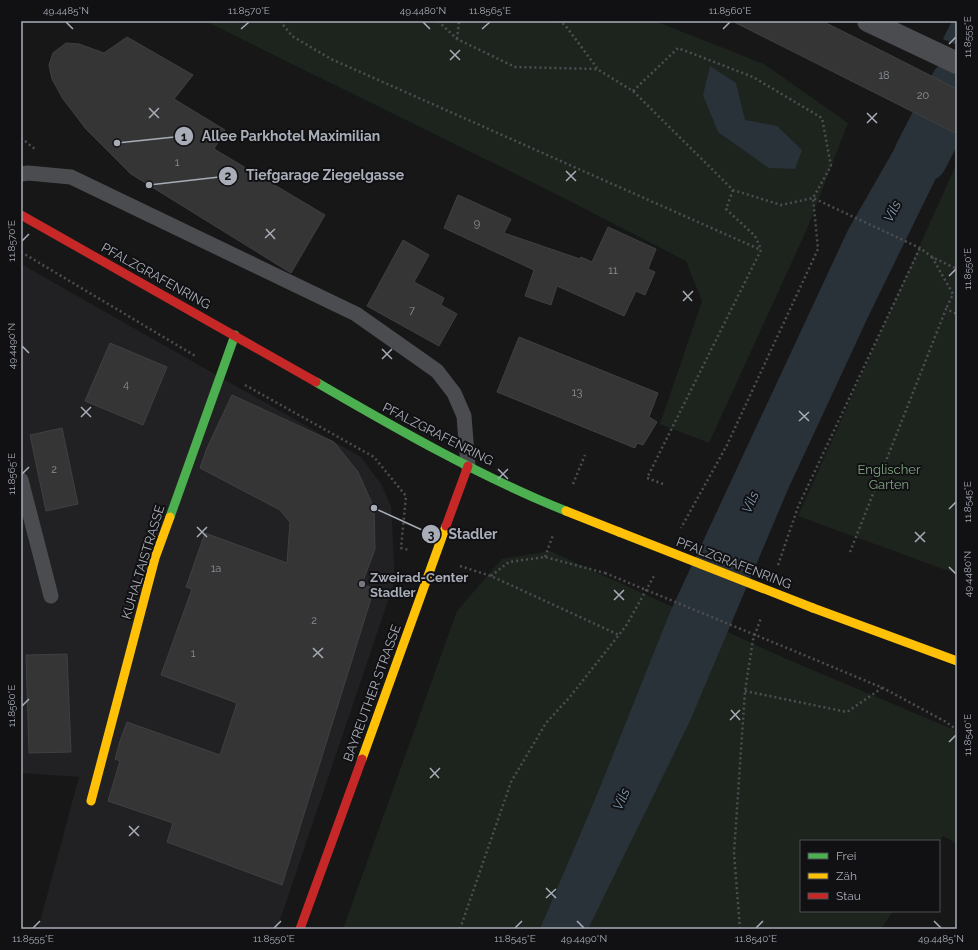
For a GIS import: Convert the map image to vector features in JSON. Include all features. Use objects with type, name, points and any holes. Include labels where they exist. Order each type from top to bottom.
[{"type":"main road","name":"PFALZGRAFENRING","points":[[21,215],[235,335],[368,412],[468,466],[562,509],[619,532],[813,608],[957,661]]},
{"type":"main road","name":"KUHALTAISTRASSE","points":[[91,801],[155,558],[235,335]]},
{"type":"main road","name":"BAYREUTHER STRASSE","points":[[300,929],[468,466]]},
{"type":"street","points":[[868,21],[957,63]]},
{"type":"lane","points":[[21,174],[28,173],[71,177],[356,314],[437,371],[454,393],[464,416],[468,466]]},
{"type":"lane","points":[[21,480],[51,596]]},
{"type":"path","points":[[280,21],[292,36],[331,59],[761,250]]},
{"type":"path","points":[[438,21],[457,39],[515,67],[597,68]]},
{"type":"path","points":[[457,39],[459,22],[463,21]]},
{"type":"path","points":[[558,21],[565,25],[597,68],[633,91],[733,190],[781,206],[813,198],[920,248],[932,257],[957,269]]},
{"type":"path","points":[[633,91],[678,48],[753,77],[822,118],[831,166],[813,198],[818,249],[727,445],[680,529]]},
{"type":"path","points":[[663,484],[647,478],[761,250],[755,236],[726,209],[733,190]]},
{"type":"path","points":[[850,552],[953,294],[932,257]]},
{"type":"path","points":[[946,309],[957,314]]},
{"type":"path","points":[[435,557],[491,576],[619,635]]},
{"type":"path","points":[[491,576],[509,562],[545,557],[605,573],[883,688],[946,722],[957,730]]},
{"type":"path","points":[[460,929],[511,782],[546,723],[569,698],[626,626],[657,570]]},
{"type":"path","points":[[745,691],[847,712],[883,688]]},
{"type":"shaded area","points":[[21,264],[361,457],[381,484],[391,506],[395,580],[277,929],[38,929],[79,777],[21,773]]},
{"type":"green space","points":[[205,21],[655,21],[764,64],[848,123],[807,229],[709,443],[660,424],[702,301],[686,261],[556,194]]},
{"type":"green space","name":"Englischer Garten","points":[[957,163],[957,574],[798,516]]},
{"type":"green space","points":[[550,551],[782,657],[957,731],[957,844],[943,836],[940,840],[800,840],[800,912],[892,912],[881,929],[343,929],[457,611],[502,559]]},
{"type":"water","points":[[952,21],[957,21],[957,45],[943,39]]},
{"type":"water","points":[[710,66],[736,83],[745,120],[777,126],[802,150],[795,169],[769,168],[718,132],[703,95]]},
{"type":"water","points":[[915,113],[957,135],[869,315],[789,487],[689,723],[588,929],[540,929],[599,790],[671,610],[848,230]]},
{"type":"building","points":[[732,21],[822,21],[894,57],[957,89],[957,134]]},
{"type":"building","points":[[127,37],[193,75],[174,99],[225,130],[214,149],[325,215],[291,273],[131,174],[86,129],[63,99],[52,79],[49,65],[53,53],[66,43],[79,44],[104,53]]},
{"type":"building","points":[[458,195],[511,219],[504,233],[580,259],[581,257],[592,262],[608,227],[656,249],[648,269],[655,272],[645,295],[636,291],[624,316],[557,286],[551,305],[525,296],[534,270],[444,228]]},
{"type":"building","points":[[403,240],[429,255],[414,282],[444,298],[441,305],[457,314],[439,346],[367,306]]},
{"type":"building","points":[[519,337],[658,393],[649,417],[657,422],[643,445],[637,443],[635,448],[497,392]]},
{"type":"building","points":[[110,343],[167,367],[143,425],[85,401]]},
{"type":"building","points":[[232,395],[334,442],[358,472],[374,508],[375,549],[362,584],[374,589],[282,885],[167,842],[173,823],[108,801],[120,761],[115,759],[127,722],[220,755],[237,703],[161,675],[192,589],[186,587],[205,533],[287,563],[290,522],[280,510],[200,468],[207,448]]},
{"type":"building","points":[[62,428],[78,504],[46,511],[30,435]]},
{"type":"building","points":[[67,654],[71,752],[29,753],[26,655]]},
{"type":"waterway","name":"Vils","points":[[921,156],[957,86]]},
{"type":"traffic: fast","points":[[170,517],[235,335]]},
{"type":"traffic: fast","points":[[316,382],[470,467],[502,483],[566,511]]},
{"type":"traffic: slow","points":[[566,511],[619,532]]},
{"type":"traffic: slow","points":[[91,801],[155,558],[170,517]]},
{"type":"traffic: slow","points":[[362,759],[446,526]]},
{"type":"traffic: slow","points":[[619,532],[813,608]]},
{"type":"traffic: slow","points":[[813,608],[957,661]]},
{"type":"traffic: jam","points":[[21,215],[316,382]]},
{"type":"traffic: jam","points":[[446,526],[468,466]]},
{"type":"traffic: jam","points":[[300,929],[362,759]]},
{"type":"place","name":"Allee Parkhotel Maximilian","points":[[117,143]]},
{"type":"place","name":"Tiefgarage Ziegelgasse","points":[[149,185]]},
{"type":"place","name":"Stadler","points":[[374,508]]},
{"type":"place","name":"Zweirad-Center Stadler","points":[[362,584]]}]
